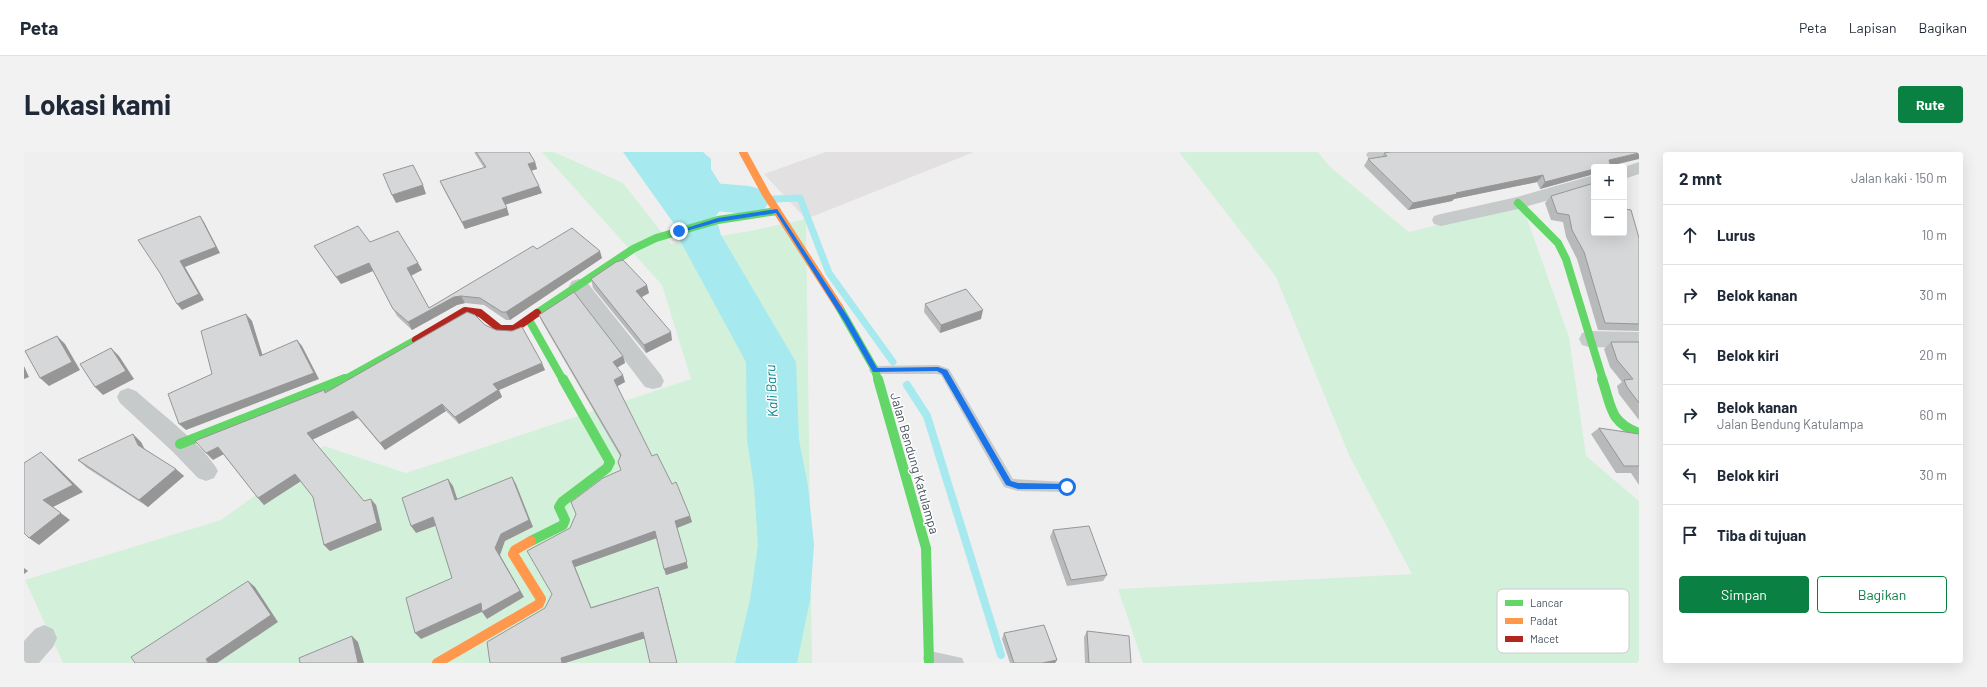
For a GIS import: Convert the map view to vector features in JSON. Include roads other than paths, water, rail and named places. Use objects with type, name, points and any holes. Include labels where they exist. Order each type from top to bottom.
[{"type":"street","name":"Jalan Bendung Katulampa","points":[[743,152],[766,194],[846,319],[875,370],[926,548],[930,660]]},
{"type":"street","points":[[1627,171],[1639,168]]},
{"type":"street","points":[[1441,220],[1518,202],[1591,182]]},
{"type":"street","points":[[1518,202],[1558,242],[1566,260],[1589,339],[1616,420],[1625,428],[1639,433]]},
{"type":"street","points":[[180,444],[350,377],[465,311],[472,310],[481,312],[500,329],[514,329],[633,249],[656,238],[718,220],[775,207]]},
{"type":"street","points":[[579,286],[653,380]]},
{"type":"street","points":[[437,663],[539,604],[541,599],[513,554],[515,550],[563,525],[565,520],[559,507],[562,502],[607,468],[610,462],[529,320]]},
{"type":"street","points":[[1589,339],[1639,340]]},
{"type":"street","points":[[128,397],[180,444],[206,471]]},
{"type":"street","points":[[24,660],[44,638]]},
{"type":"lane","points":[[875,370],[938,369],[945,372],[1009,483],[1018,486],[1067,487]]},
{"type":"lane","points":[[930,660],[957,663]]},
{"type":"water","points":[[623,152],[703,152],[711,159],[711,169],[729,198],[715,217],[677,228]]},
{"type":"waterway","name":"Kali Baru","points":[[649,152],[688,195]]},
{"type":"waterway","points":[[688,195],[749,200]]},
{"type":"waterway","name":"Kali Baru","points":[[688,195],[699,235],[771,362],[773,440],[781,486],[786,545],[780,600],[766,663]]},
{"type":"waterway","points":[[749,200],[800,198],[829,273],[893,362]]},
{"type":"waterway","points":[[907,385],[927,416],[1001,655]]}]
